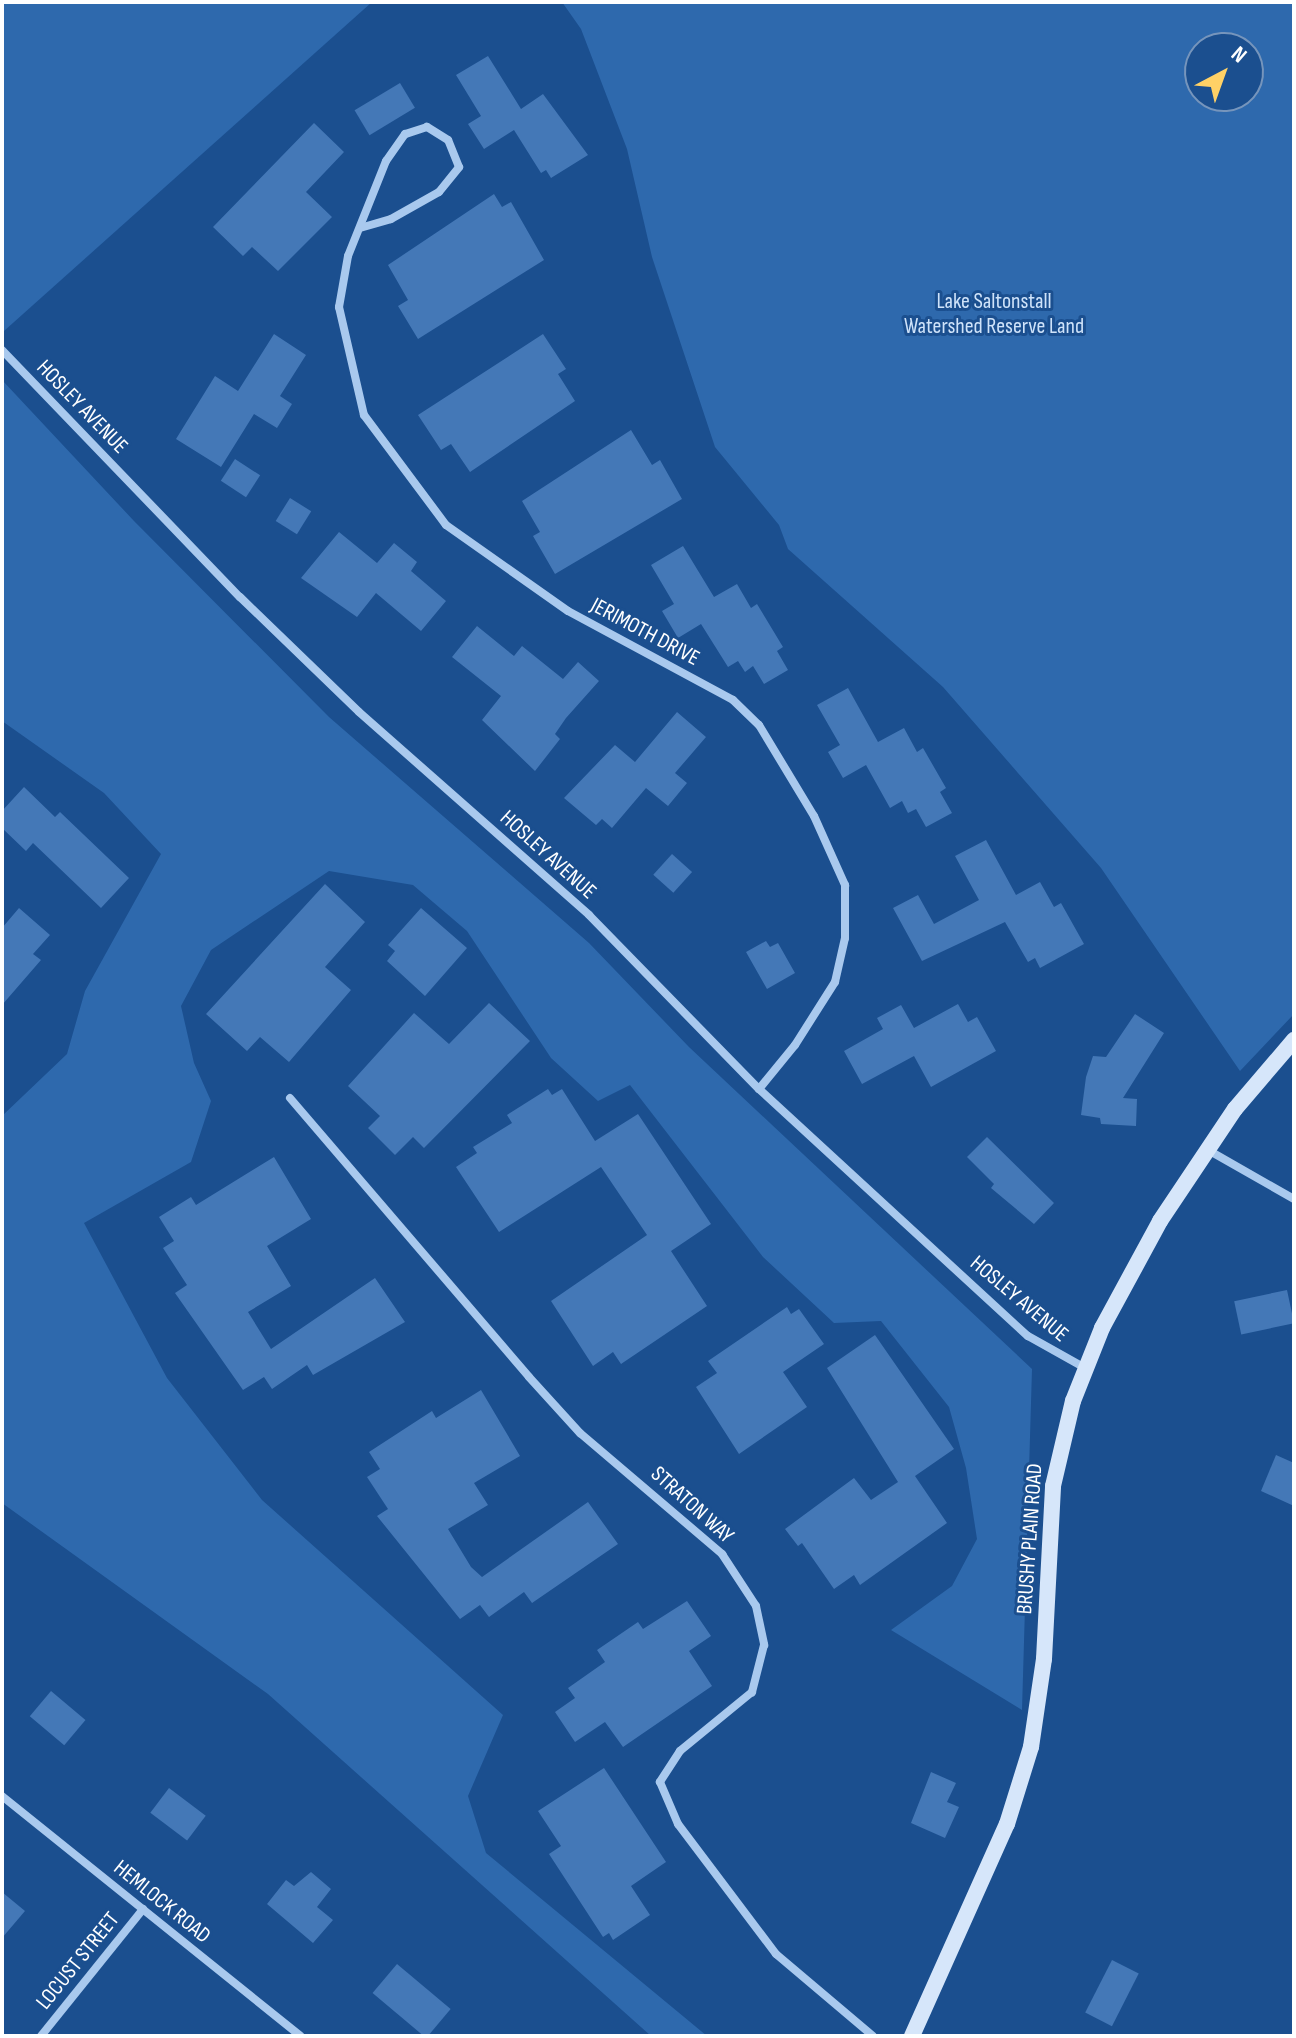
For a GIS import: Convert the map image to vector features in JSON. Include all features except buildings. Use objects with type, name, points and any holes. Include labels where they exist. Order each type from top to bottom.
[{"type":"main road","name":"BRUSHY PLAIN ROAD","points":[[912,2036],[1007,1824],[1031,1747],[1044,1659],[1053,1486],[1062,1439],[1085,1368],[1125,1282],[1207,1149],[1271,1063],[1294,1040]]},
{"type":"street","name":"JERIMOTH DRIVE","points":[[360,228],[391,219],[439,192],[459,167],[448,140],[427,127],[405,134],[386,161],[360,228],[339,307],[364,415],[446,525],[511,575],[733,700],[759,725],[820,830],[845,885],[845,938],[835,982],[795,1045],[759,1089]]},
{"type":"street","name":"HOSLEY AVENUE","points":[[2,350],[251,607],[359,712],[589,915],[759,1089],[1028,1336],[1085,1368]]},
{"type":"street","name":"STRATON WAY","points":[[290,1098],[580,1433],[722,1554],[756,1606],[764,1645],[752,1692],[680,1751],[660,1782],[678,1824],[776,1954],[873,2036]]},
{"type":"street","points":[[1207,1149],[1294,1199]]},
{"type":"street","name":"HEMLOCK ROAD","points":[[2,1796],[300,2036]]},
{"type":"street","name":"LOCUST STREET","points":[[41,2036],[143,1909]]},
{"type":"green space","points":[[2,2],[372,2],[4,331]]},
{"type":"green space","name":"Lake Saltonstall Watershed Reserve Land","points":[[562,2],[1294,2],[1294,1014],[1240,1071],[1101,868],[943,687],[788,549],[779,525],[715,447],[652,257],[627,149],[581,29]]},
{"type":"green space","points":[[2,380],[134,521],[329,717],[589,943],[689,1047],[1032,1369],[1022,1710],[891,1630],[952,1586],[977,1539],[966,1468],[949,1407],[881,1321],[834,1323],[763,1257],[630,1085],[598,1101],[551,1058],[467,931],[413,885],[329,871],[211,950],[181,1006],[194,1063],[211,1101],[191,1162],[84,1223],[167,1378],[262,1500],[503,1715],[468,1796],[486,1853],[707,2036],[651,2036],[268,1694],[2,1503],[2,1116],[67,1054],[85,991],[161,854],[104,793],[2,721]]}]
